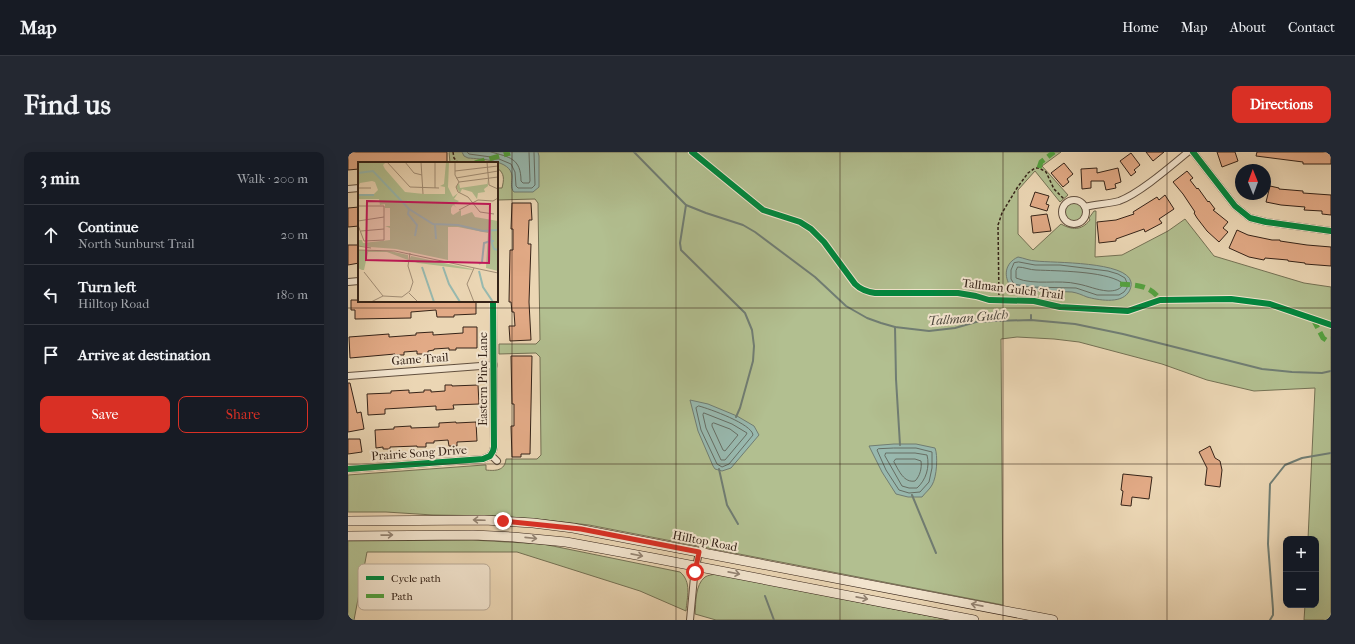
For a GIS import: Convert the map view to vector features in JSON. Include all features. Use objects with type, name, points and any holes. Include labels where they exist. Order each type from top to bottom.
[{"type":"main road","points":[[348,515],[382,514],[392,520]]},
{"type":"main road","name":"Hilltop Road","points":[[348,521],[484,520],[533,523],[599,532],[1053,620]]},
{"type":"main road","points":[[348,536],[457,535],[513,537],[592,546],[974,620]]},
{"type":"street","points":[[1085,206],[1112,203],[1125,198],[1138,190],[1188,152]]},
{"type":"street","points":[[1193,152],[1230,200],[1250,218],[1266,222],[1331,231]]},
{"type":"street","points":[[348,189],[358,188]]},
{"type":"street","points":[[348,282],[358,281]]},
{"type":"street","name":"Eastern Pine Lane","points":[[491,455],[494,447],[493,302]]},
{"type":"street","name":"Game Trail","points":[[348,376],[494,365]]},
{"type":"street","points":[[491,455],[497,461]]},
{"type":"street","name":"Prairie Song Drive","points":[[348,469],[483,459],[491,455]]},
{"type":"street","points":[[690,620],[699,552]]},
{"type":"path","points":[[453,152],[454,158],[457,162]]},
{"type":"path","points":[[996,300],[998,225],[1002,213],[1017,188],[1028,173],[1035,168],[1039,168],[1046,172],[1054,189],[1064,199]]},
{"type":"green space","points":[[449,152],[1061,152],[1042,166],[1068,195],[1060,202],[1035,171],[1018,190],[1018,234],[1033,250],[1061,224],[1073,228],[1080,228],[1087,224],[1094,211],[1096,211],[1095,257],[1122,255],[1168,231],[1185,219],[1214,256],[1304,283],[1331,287],[1331,620],[1304,620],[1305,608],[1319,608],[1319,536],[1308,536],[1315,388],[1254,391],[1207,380],[1162,364],[1079,342],[1054,339],[1017,337],[1001,339],[1003,605],[589,525],[495,516],[348,512],[348,475],[484,465],[486,465],[486,470],[496,470],[504,466],[506,459],[537,459],[541,455],[540,357],[536,353],[499,354],[499,344],[536,344],[540,340],[538,203],[535,199],[498,200],[498,188],[502,188],[503,174],[498,169],[498,162],[450,162]]},
{"type":"green space","points":[[1074,203],[1080,206],[1083,212],[1080,218],[1074,221],[1068,218],[1065,212],[1068,206]]},
{"type":"green space","points":[[472,540],[543,544],[680,572],[686,580],[688,590],[686,611],[640,591],[517,552],[367,552],[365,564],[358,564],[358,599],[354,620],[348,620],[348,541]]},
{"type":"green space","points":[[715,574],[950,620],[716,620],[695,614],[699,584],[705,577]]},
{"type":"water","points":[[462,152],[538,152],[539,187],[533,192],[514,192],[512,187],[512,176],[507,167],[498,162],[468,158],[464,156]]},
{"type":"water","points":[[1018,257],[1034,261],[1088,264],[1117,270],[1126,275],[1131,282],[1131,288],[1129,292],[1120,299],[1103,300],[1072,292],[1027,291],[1011,287],[1008,283],[1006,274],[1010,263]]},
{"type":"water","points":[[690,400],[708,404],[737,416],[754,426],[759,435],[731,468],[722,471],[715,469],[713,466],[698,431]]},
{"type":"water","points":[[916,444],[935,448],[937,461],[934,481],[922,497],[908,497],[896,494],[882,472],[869,446]]},
{"type":"building","points":[[348,152],[447,152],[447,162],[358,162],[358,169],[348,170]]},
{"type":"building","points":[[1146,152],[1164,152],[1153,161]]},
{"type":"building","points":[[1217,152],[1235,152],[1238,161],[1222,167]]},
{"type":"building","points":[[1257,152],[1331,152],[1331,164],[1303,164],[1303,162],[1256,156]]},
{"type":"building","points":[[1131,153],[1140,165],[1134,170],[1136,172],[1131,176],[1120,161]]},
{"type":"building","points":[[1064,163],[1073,174],[1067,179],[1069,182],[1063,187],[1051,173]]},
{"type":"building","points":[[1097,168],[1097,173],[1118,168],[1121,182],[1115,184],[1116,188],[1106,190],[1104,181],[1091,181],[1091,188],[1082,189],[1081,169]]},
{"type":"building","points":[[1187,171],[1193,178],[1190,180],[1208,202],[1209,201],[1215,209],[1213,210],[1228,222],[1223,228],[1228,232],[1219,242],[1207,231],[1197,218],[1194,213],[1195,212],[1183,194],[1173,182]]},
{"type":"building","points":[[1271,186],[1279,189],[1303,191],[1303,193],[1331,195],[1331,215],[1322,214],[1322,211],[1304,210],[1305,207],[1266,202],[1266,200],[1271,200]]},
{"type":"building","points":[[1035,192],[1049,196],[1046,204],[1049,205],[1047,211],[1030,206]]},
{"type":"building","points":[[1165,195],[1174,209],[1159,219],[1162,223],[1145,232],[1144,229],[1116,239],[1116,241],[1099,243],[1097,222],[1116,220],[1134,214],[1133,212],[1157,197],[1159,200]]},
{"type":"building","points":[[512,203],[531,203],[532,220],[529,220],[528,244],[531,244],[529,302],[531,340],[510,341],[509,326],[515,326],[514,312],[512,312],[511,302],[509,302],[510,250],[513,250],[513,229],[511,229]]},
{"type":"building","points":[[358,207],[358,226],[348,227],[348,208]]},
{"type":"building","points":[[1047,214],[1051,231],[1033,233],[1031,216]]},
{"type":"building","points":[[1237,230],[1248,235],[1272,240],[1331,247],[1331,266],[1305,264],[1288,260],[1265,258],[1264,260],[1249,257],[1229,248]]},
{"type":"building","points":[[348,245],[358,245],[358,263],[348,265]]},
{"type":"building","points":[[351,300],[358,300],[358,302],[476,302],[476,314],[454,315],[454,317],[437,317],[436,310],[411,312],[411,318],[355,319],[355,310],[351,310]]},
{"type":"building","points":[[463,327],[477,327],[477,348],[456,348],[456,350],[449,350],[449,348],[434,349],[428,351],[428,354],[417,354],[417,351],[404,352],[404,355],[395,354],[350,358],[349,337],[389,334],[389,337],[433,332],[433,335],[463,333]]},
{"type":"building","points":[[511,356],[532,356],[530,454],[521,454],[521,457],[512,457],[511,426],[514,426],[514,404],[512,404]]},
{"type":"building","points":[[348,383],[350,383],[357,413],[361,412],[364,429],[348,432]]},
{"type":"building","points":[[445,385],[478,385],[479,404],[453,405],[454,409],[436,410],[436,406],[385,409],[385,414],[368,415],[367,394],[391,393],[391,391],[409,390],[409,393],[424,392],[424,390],[431,390],[431,392],[445,391]]},
{"type":"building","points":[[476,422],[477,441],[457,442],[457,446],[449,446],[448,440],[426,443],[426,447],[390,447],[390,449],[383,449],[383,447],[376,448],[375,430],[411,426],[411,428],[439,427],[439,423]]},
{"type":"building","points":[[348,439],[360,439],[362,452],[348,454]]},
{"type":"building","points":[[1210,446],[1215,458],[1220,461],[1222,470],[1220,487],[1205,485],[1207,468],[1199,452]]},
{"type":"building","points":[[1123,474],[1152,477],[1149,499],[1132,497],[1131,506],[1121,505]]},
{"type":"waterway","name":"Tallman Gulch","points":[[634,152],[686,205],[743,225],[755,232],[815,277],[846,306],[867,318],[881,323],[895,327],[929,331],[955,328],[976,322],[994,321],[1031,320],[1075,324],[1123,334],[1262,369],[1322,373],[1331,371]]},
{"type":"waterway","points":[[686,205],[680,243],[681,250],[745,313],[752,330],[754,346],[753,361],[740,408],[736,417]]},
{"type":"waterway","name":"Tallman Gulch","points":[[1031,315],[1031,320]]},
{"type":"waterway","points":[[895,327],[896,379],[900,445]]},
{"type":"waterway","points":[[1270,620],[1273,615],[1268,544],[1270,484],[1285,465],[1302,458],[1331,453]]},
{"type":"waterway","points":[[719,469],[727,505],[738,524]]},
{"type":"waterway","points":[[912,495],[936,553]]},
{"type":"waterway","points":[[765,596],[774,620]]},
{"type":"marked path","points":[[1039,168],[1041,162],[1054,152]]},
{"type":"marked path","points":[[478,162],[510,153]]},
{"type":"marked path","points":[[1120,284],[1143,287],[1152,291],[1160,300]]},
{"type":"marked path","points":[[1313,319],[1323,338],[1326,340],[1331,339]]},
{"type":"cycle path","name":"Tallman Gulch Trail","points":[[692,152],[763,210],[800,222],[811,229],[824,242],[855,284],[869,292],[958,293],[989,300],[1034,301],[1060,307],[1128,311],[1160,300],[1231,299],[1270,304],[1331,325]]},
{"type":"cycle path","points":[[1193,152],[1235,206],[1250,218],[1266,222],[1331,231]]},
{"type":"cycle path","points":[[348,469],[483,459],[490,456],[494,447],[493,302]]},
{"type":"route","points":[[503,521],[581,529],[699,552],[695,572]]}]
